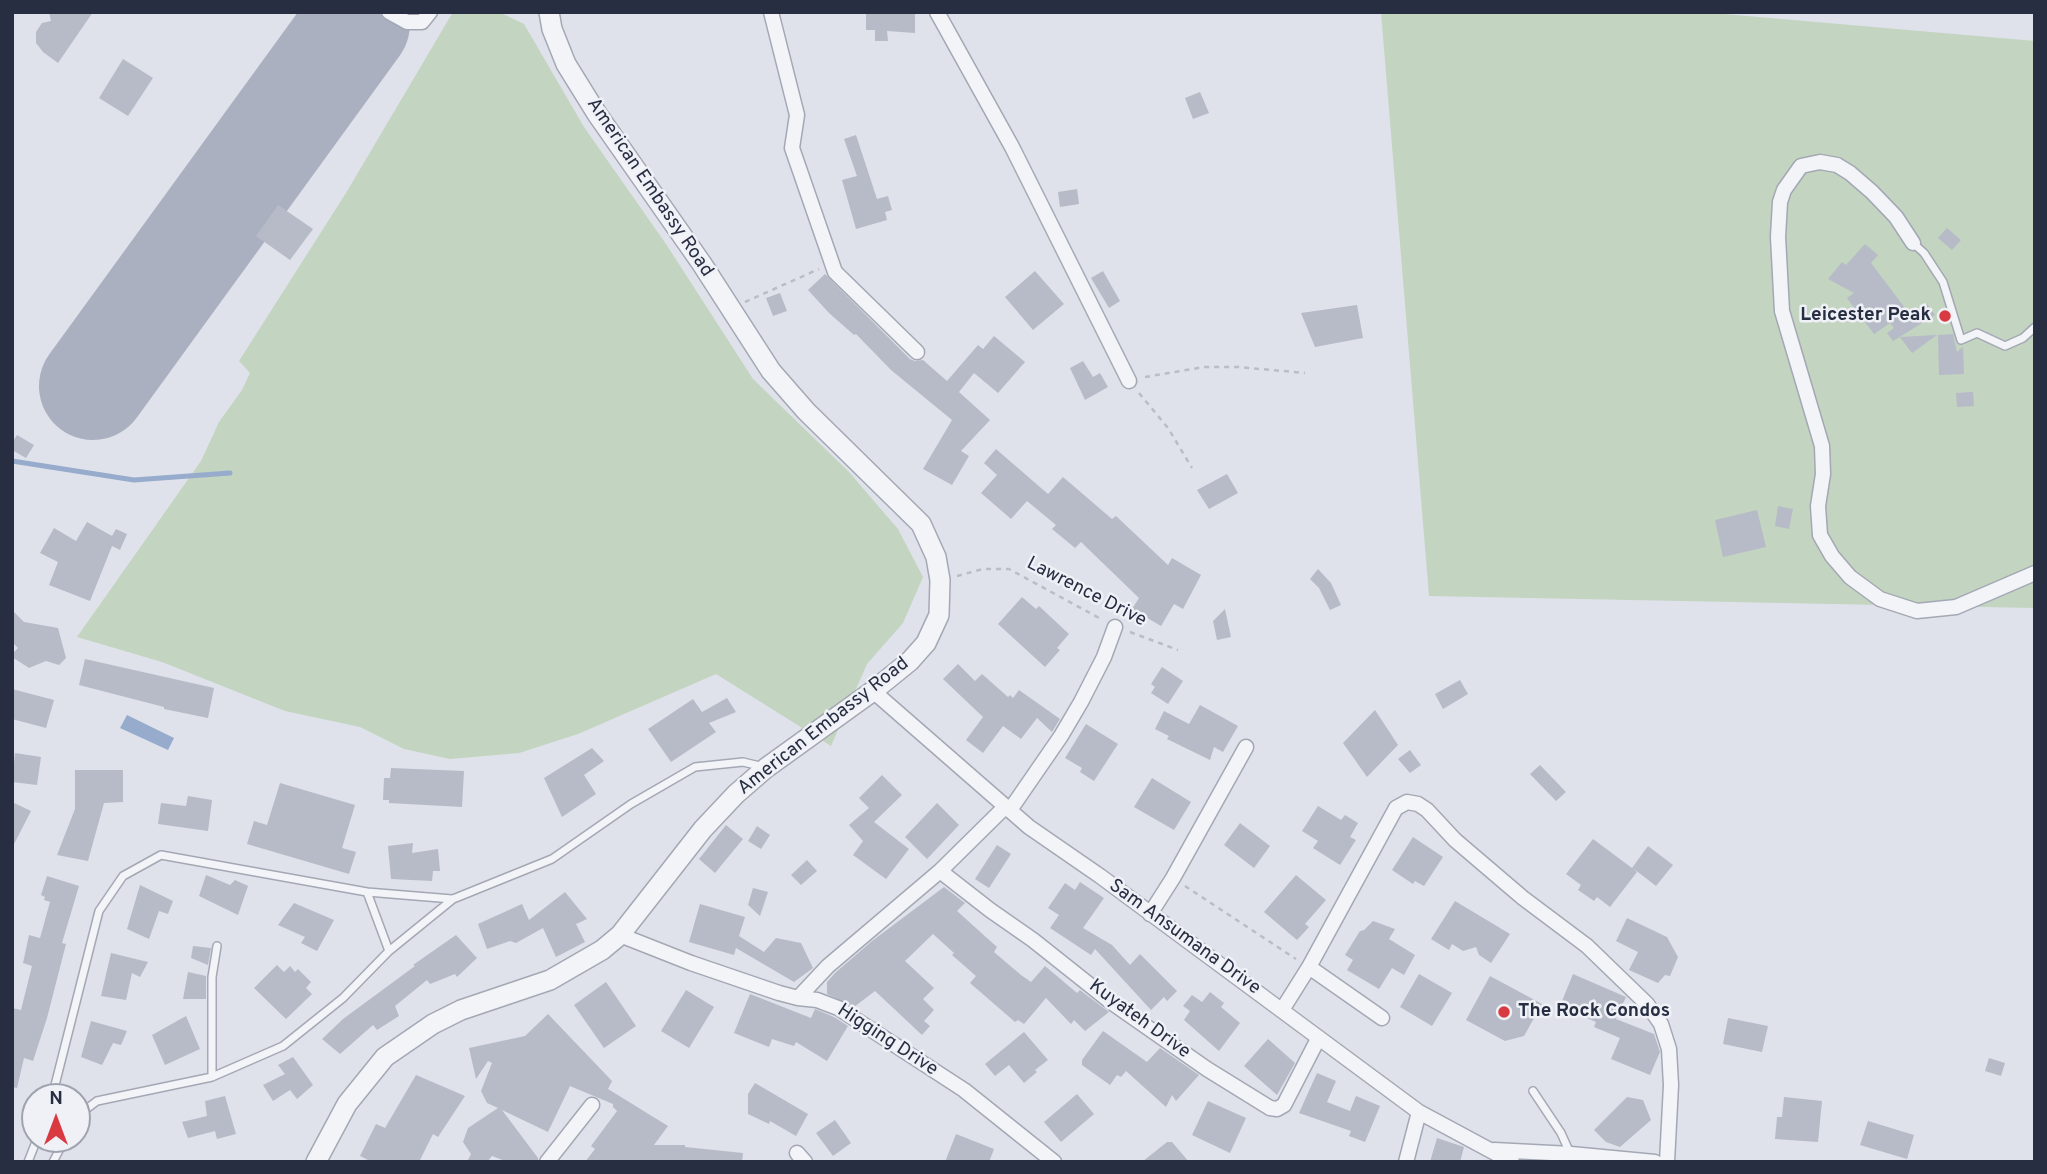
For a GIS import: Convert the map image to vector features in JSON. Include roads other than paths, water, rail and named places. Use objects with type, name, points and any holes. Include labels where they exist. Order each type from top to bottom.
[{"type":"street","points":[[389,12],[407,22],[422,22],[430,12]]},
{"type":"street","name":"American Embassy Road","points":[[316,1162],[356,1090],[385,1058],[412,1036],[461,1010],[550,980],[603,950],[620,935],[703,829],[736,794],[766,768],[910,661],[926,643],[939,615],[940,580],[936,557],[921,524],[771,372],[566,64],[552,29],[549,12]]},
{"type":"street","points":[[771,12],[797,115],[792,148],[832,263],[842,281],[917,352]]},
{"type":"street","points":[[937,12],[1012,147],[1129,381]]},
{"type":"street","points":[[1913,243],[1896,217],[1872,192],[1837,165],[1820,162],[1801,166],[1783,190],[1778,237],[1782,311],[1822,446],[1823,474],[1818,506],[1820,535],[1832,556],[1850,577],[1880,599],[1917,611],[1956,607],[2035,573]]},
{"type":"street","points":[[799,998],[828,966],[1008,808],[1062,736],[1104,657],[1115,627]]},
{"type":"street","name":"Sam Ansumana Drive","points":[[873,691],[1029,827],[1419,1112],[1512,1162]]},
{"type":"street","points":[[1150,914],[1246,747]]},
{"type":"street","points":[[1282,1010],[1309,967],[1396,808],[1407,802],[1418,804],[1455,840],[1523,898],[1587,946],[1647,1004],[1661,1024],[1669,1049],[1671,1085],[1667,1162]]},
{"type":"street","name":"Kuyateh Drive","points":[[940,870],[1111,1002],[1207,1069],[1270,1108],[1277,1109],[1284,1105],[1318,1039]]},
{"type":"street","name":"Higging Drive","points":[[620,935],[691,963],[799,998],[827,1003],[964,1090],[1054,1162]]},
{"type":"street","points":[[1309,967],[1382,1018]]},
{"type":"street","points":[[547,1162],[592,1105]]},
{"type":"street","points":[[1406,1162],[1419,1112]]},
{"type":"street","points":[[1492,1150],[1655,1162]]},
{"type":"lane","points":[[1913,243],[1924,253],[1943,282],[1961,340],[1977,333],[2005,346],[2024,338],[2035,327]]},
{"type":"lane","points":[[91,1105],[97,1101],[212,1077],[283,1046],[343,998],[388,951],[453,899],[552,859],[631,804],[695,767],[743,762],[766,768]]},
{"type":"lane","points":[[56,1083],[99,911],[122,876],[161,855],[367,892],[453,899]]},
{"type":"lane","points":[[367,892],[388,951]]},
{"type":"lane","points":[[212,1077],[212,976],[218,946]]},
{"type":"lane","points":[[1533,1091],[1561,1133],[1571,1154]]},
{"type":"water","points":[[127,715],[174,738],[168,750],[120,728]]},
{"type":"waterway","points":[[12,461],[134,480],[230,473]]},
{"type":"place","name":"Leicester Peak","points":[[1945,316]]},
{"type":"place","name":"The Rock Condos","points":[[1504,1012]]}]
